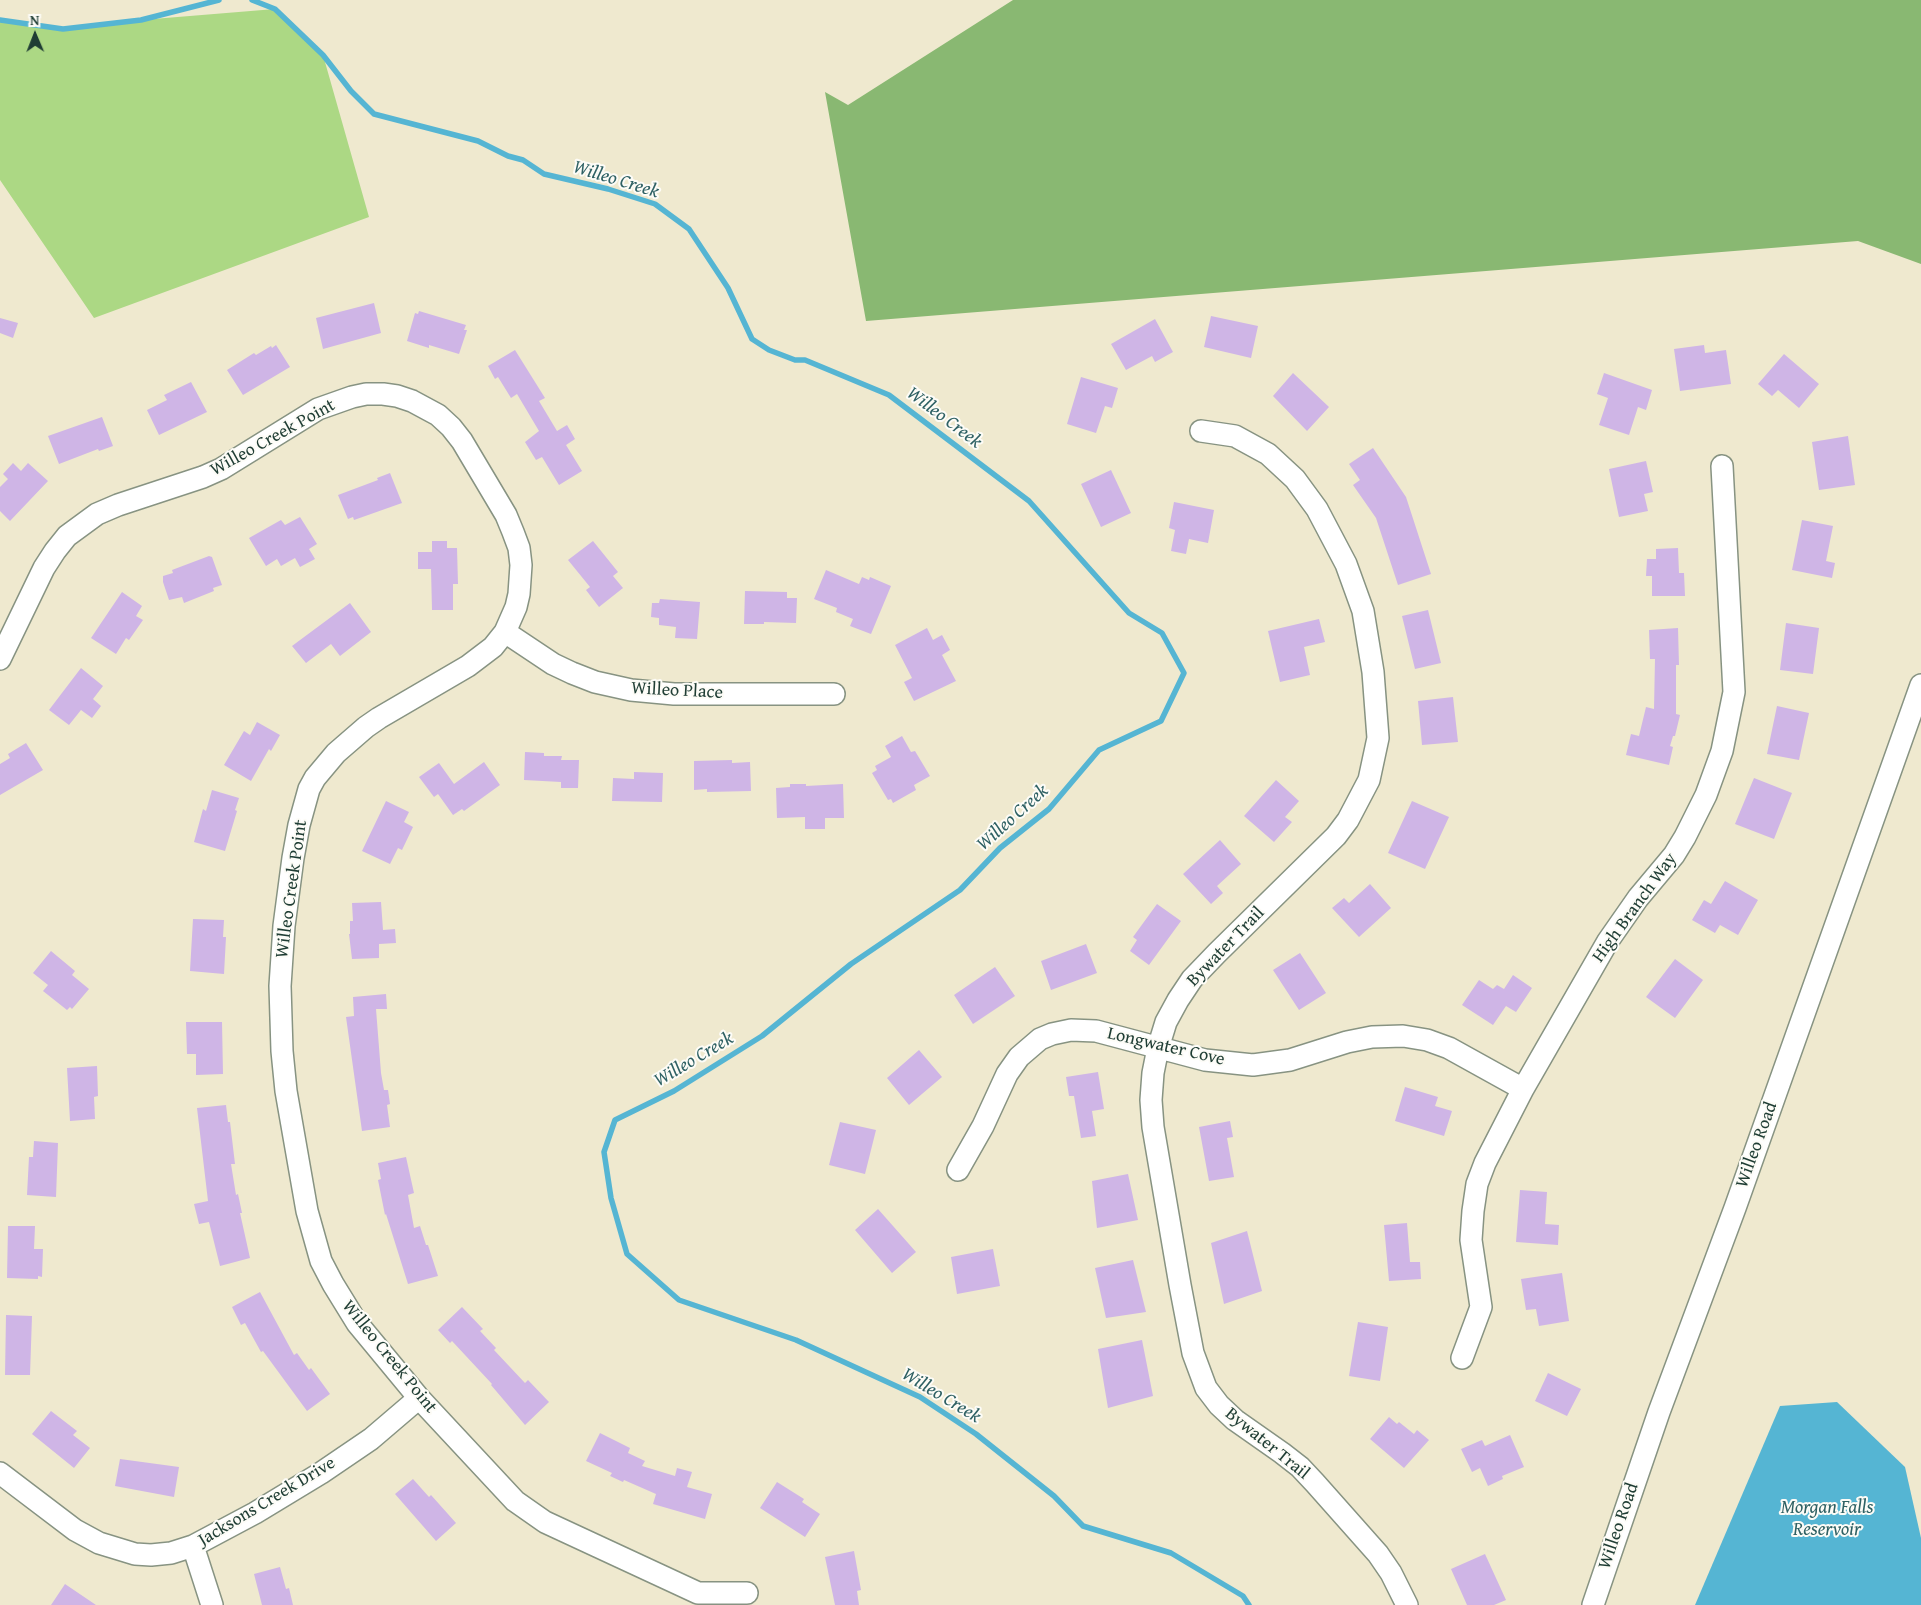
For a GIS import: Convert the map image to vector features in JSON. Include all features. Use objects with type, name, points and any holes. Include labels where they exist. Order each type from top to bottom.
[{"type":"street","name":"Willeo Creek Point","points":[[0,659],[44,568],[67,536],[97,514],[221,469],[318,410],[335,402],[366,394],[396,396],[412,401],[438,415],[451,427],[462,441],[514,532],[521,565],[520,594],[505,632],[493,647],[482,656],[366,727],[336,753],[315,778],[309,789],[298,833],[284,926],[280,986],[282,1052],[294,1143],[313,1236],[321,1260],[346,1306],[419,1398],[515,1501],[545,1522],[698,1593],[747,1593]]},
{"type":"street","name":"Bywater Trail","points":[[1201,432],[1235,436],[1268,454],[1295,479],[1317,509],[1346,564],[1363,611],[1373,672],[1378,738],[1369,780],[1348,820],[1336,836],[1192,979],[1166,1022],[1158,1048],[1152,1082],[1153,1126],[1180,1285],[1198,1370],[1206,1388],[1229,1415],[1282,1453],[1315,1483],[1392,1572],[1407,1605]]},
{"type":"street","name":"High Branch Way","points":[[1462,1358],[1481,1307],[1471,1240],[1477,1184],[1485,1163],[1523,1089],[1608,940],[1638,898],[1674,855],[1685,837],[1706,795],[1722,751],[1734,692],[1722,466]]},
{"type":"street","name":"Willeo Place","points":[[505,632],[553,664],[572,673],[595,682],[631,690],[674,694],[834,694]]},
{"type":"street","name":"Willeo Road","points":[[1593,1605],[1659,1412],[1849,891],[1921,686]]},
{"type":"street","name":"Longwater Cove","points":[[958,1170],[983,1126],[1007,1074],[1018,1057],[1040,1039],[1071,1030],[1096,1031],[1205,1060],[1253,1065],[1290,1060],[1347,1042],[1372,1037],[1403,1036],[1427,1040],[1449,1048],[1523,1089]]},
{"type":"street","name":"Jacksons Creek Drive","points":[[0,1473],[76,1530],[99,1544],[135,1554],[171,1553],[193,1546],[255,1513],[321,1473],[371,1439],[419,1398]]},
{"type":"street","points":[[193,1546],[212,1605]]},
{"type":"green space","points":[[1013,0],[1921,0],[1921,264],[1858,241],[866,321],[825,92],[848,105]]},
{"type":"green space","points":[[275,9],[323,55],[369,217],[94,318],[0,180],[0,20],[63,29],[141,20]]},
{"type":"water","name":"Morgan Falls Reservoir","points":[[1837,1402],[1905,1467],[1921,1538],[1921,1605],[1695,1605],[1780,1406]]},
{"type":"building","points":[[374,303],[381,333],[323,349],[316,318]]},
{"type":"building","points":[[419,311],[466,325],[464,330],[467,330],[459,354],[407,341],[415,313],[418,314]]},
{"type":"building","points":[[1211,316],[1258,326],[1251,358],[1204,347]]},
{"type":"building","points":[[0,318],[18,323],[13,338],[0,333]]},
{"type":"building","points":[[1155,319],[1173,352],[1155,362],[1152,356],[1126,370],[1111,344]]},
{"type":"building","points":[[276,345],[290,367],[243,395],[227,370],[254,353],[256,355]]},
{"type":"building","points":[[1704,345],[1705,353],[1726,350],[1731,384],[1680,391],[1674,349]]},
{"type":"building","points":[[515,350],[545,398],[539,401],[557,431],[567,425],[575,439],[566,445],[582,471],[559,485],[542,457],[536,460],[525,442],[539,431],[517,394],[511,398],[498,377],[495,379],[488,366]]},
{"type":"building","points":[[1784,354],[1819,384],[1799,408],[1778,390],[1772,396],[1758,384]]},
{"type":"building","points":[[1293,373],[1329,407],[1307,431],[1273,396]]},
{"type":"building","points":[[1604,373],[1652,390],[1646,410],[1638,407],[1629,435],[1599,425],[1608,398],[1597,394]]},
{"type":"building","points":[[1081,377],[1118,388],[1112,408],[1105,406],[1096,433],[1067,424]]},
{"type":"building","points":[[191,382],[207,412],[159,435],[147,410],[167,400],[164,395]]},
{"type":"building","points":[[102,417],[113,446],[99,451],[98,449],[59,464],[48,436]]},
{"type":"building","points":[[1848,436],[1855,485],[1819,490],[1812,442]]},
{"type":"building","points":[[1373,448],[1406,497],[1431,574],[1398,585],[1376,518],[1353,485],[1360,480],[1349,464]]},
{"type":"building","points":[[1646,461],[1653,492],[1644,494],[1648,511],[1619,517],[1609,469]]},
{"type":"building","points":[[13,463],[21,471],[28,463],[48,481],[10,521],[0,511],[0,487],[8,479],[3,474]]},
{"type":"building","points":[[1111,470],[1131,513],[1101,527],[1081,484]]},
{"type":"building","points":[[390,473],[402,503],[354,520],[353,517],[348,519],[338,495],[378,480],[377,478]]},
{"type":"building","points":[[1174,502],[1214,510],[1208,543],[1189,539],[1186,554],[1171,551],[1175,530],[1169,528]]},
{"type":"building","points":[[300,517],[317,544],[309,549],[315,559],[300,567],[295,558],[281,566],[277,559],[266,566],[249,538],[281,520],[285,525]]},
{"type":"building","points":[[1802,520],[1833,526],[1826,561],[1835,563],[1832,578],[1792,570]]},
{"type":"building","points":[[432,541],[447,541],[447,548],[457,548],[458,584],[453,584],[453,610],[432,610],[431,569],[418,569],[418,552],[432,552]]},
{"type":"building","points":[[593,541],[618,572],[613,576],[623,588],[599,607],[586,590],[590,587],[568,560]]},
{"type":"building","points":[[1678,548],[1679,573],[1684,573],[1685,596],[1652,596],[1652,576],[1646,576],[1647,559],[1656,559],[1656,549]]},
{"type":"building","points":[[209,556],[212,557],[222,585],[213,588],[214,591],[184,603],[182,597],[169,600],[163,576],[173,573],[172,570]]},
{"type":"building","points":[[826,570],[859,584],[862,577],[869,580],[870,577],[891,586],[871,634],[850,626],[853,619],[836,612],[837,608],[814,599]]},
{"type":"building","points":[[745,591],[787,592],[787,598],[797,598],[796,623],[764,622],[764,624],[744,624]]},
{"type":"building","points":[[122,592],[142,606],[136,616],[143,620],[129,640],[126,638],[116,654],[91,638]]},
{"type":"building","points":[[660,599],[700,602],[697,639],[675,638],[676,627],[659,625],[659,618],[651,617],[652,603],[659,603]]},
{"type":"building","points":[[350,603],[371,632],[340,656],[331,644],[306,663],[292,646]]},
{"type":"building","points":[[1428,610],[1441,663],[1415,669],[1402,616]]},
{"type":"building","points":[[1319,619],[1325,642],[1304,647],[1310,675],[1280,682],[1268,631]]},
{"type":"building","points":[[1786,623],[1819,628],[1813,674],[1780,670]]},
{"type":"building","points":[[927,628],[933,640],[942,635],[950,650],[942,655],[956,681],[914,701],[904,682],[912,678],[895,645]]},
{"type":"building","points":[[1678,628],[1679,665],[1676,665],[1676,714],[1680,715],[1675,736],[1673,736],[1670,746],[1673,747],[1669,765],[1626,755],[1631,734],[1639,736],[1646,707],[1654,709],[1655,659],[1650,659],[1649,630]]},
{"type":"building","points":[[81,668],[103,686],[93,699],[101,706],[92,718],[81,710],[69,725],[49,710]]},
{"type":"building","points":[[1453,697],[1458,742],[1422,745],[1418,701]]},
{"type":"building","points":[[1777,706],[1809,713],[1799,760],[1767,754]]},
{"type":"building","points":[[257,722],[280,735],[271,751],[269,749],[251,781],[224,765],[244,731],[250,735]]},
{"type":"building","points":[[902,736],[911,752],[915,751],[930,776],[914,785],[916,790],[893,803],[891,799],[888,800],[872,773],[877,770],[875,766],[891,757],[885,746]]},
{"type":"building","points":[[26,743],[43,770],[0,795],[0,764],[10,758],[8,754]]},
{"type":"building","points":[[525,752],[544,753],[544,756],[562,756],[561,760],[579,760],[578,788],[561,788],[561,782],[524,780]]},
{"type":"building","points":[[732,760],[732,763],[750,762],[751,791],[707,792],[707,789],[694,790],[694,761]]},
{"type":"building","points":[[484,762],[500,785],[464,811],[462,809],[453,815],[438,794],[434,797],[419,777],[439,763],[454,784]]},
{"type":"building","points":[[634,772],[663,773],[662,802],[612,801],[613,778],[634,779]]},
{"type":"building","points":[[1754,778],[1792,793],[1774,839],[1735,824]]},
{"type":"building","points":[[1276,780],[1299,801],[1285,817],[1292,822],[1274,842],[1244,816]]},
{"type":"building","points":[[790,784],[806,784],[806,786],[843,784],[844,818],[825,818],[825,829],[805,829],[805,817],[777,818],[776,788],[790,787]]},
{"type":"building","points":[[212,790],[239,798],[225,851],[194,842],[203,809],[206,811]]},
{"type":"building","points":[[386,801],[409,812],[404,822],[413,827],[402,850],[398,848],[390,864],[362,851]]},
{"type":"building","points":[[1412,801],[1449,817],[1425,869],[1388,853]]},
{"type":"building","points":[[1220,840],[1241,864],[1217,886],[1223,893],[1211,904],[1183,874]]},
{"type":"building","points":[[1725,881],[1758,900],[1738,935],[1720,925],[1715,933],[1692,920],[1704,900],[1711,904]]},
{"type":"building","points":[[1370,884],[1391,908],[1359,937],[1332,908],[1344,898],[1349,903]]},
{"type":"building","points":[[381,902],[383,930],[395,929],[396,943],[379,944],[379,958],[352,959],[349,934],[350,921],[353,921],[352,903]]},
{"type":"building","points":[[1157,904],[1181,921],[1149,965],[1130,951],[1137,940],[1133,937]]},
{"type":"building","points":[[193,919],[224,920],[223,937],[226,937],[224,974],[190,971]]},
{"type":"building","points":[[1086,944],[1097,973],[1051,990],[1041,961]]},
{"type":"building","points":[[51,951],[75,971],[72,975],[89,989],[72,1009],[70,1007],[67,1010],[43,991],[48,985],[33,973]]},
{"type":"building","points":[[1300,953],[1326,993],[1299,1010],[1273,970]]},
{"type":"building","points":[[1675,959],[1703,980],[1675,1018],[1646,997]]},
{"type":"building","points":[[995,967],[1015,996],[973,1024],[954,995]]},
{"type":"building","points":[[1513,975],[1532,988],[1516,1012],[1506,1006],[1493,1025],[1462,1005],[1479,980],[1493,989],[1497,985],[1504,989]]},
{"type":"building","points":[[386,994],[387,1009],[376,1009],[381,1073],[384,1090],[388,1090],[390,1104],[387,1105],[390,1127],[362,1131],[346,1017],[354,1016],[353,997]]},
{"type":"building","points":[[186,1022],[222,1022],[223,1074],[196,1075],[196,1054],[187,1054]]},
{"type":"building","points":[[919,1050],[942,1077],[909,1105],[887,1078]]},
{"type":"building","points":[[97,1066],[98,1096],[94,1097],[95,1119],[70,1121],[67,1068]]},
{"type":"building","points":[[1098,1072],[1104,1109],[1092,1111],[1096,1136],[1081,1138],[1074,1096],[1069,1096],[1066,1077]]},
{"type":"building","points":[[1405,1087],[1438,1097],[1435,1106],[1452,1111],[1444,1136],[1395,1121]]},
{"type":"building","points":[[226,1105],[235,1164],[231,1164],[250,1258],[220,1266],[209,1222],[199,1224],[194,1204],[208,1201],[197,1108]]},
{"type":"building","points":[[1230,1121],[1233,1137],[1227,1138],[1234,1177],[1209,1181],[1199,1127]]},
{"type":"building","points":[[840,1122],[876,1130],[865,1174],[829,1165]]},
{"type":"building","points":[[34,1141],[58,1143],[56,1197],[27,1195],[29,1157],[33,1157]]},
{"type":"building","points":[[406,1157],[414,1193],[408,1195],[414,1228],[420,1226],[438,1276],[408,1284],[385,1215],[378,1180],[381,1179],[378,1163]]},
{"type":"building","points":[[1128,1174],[1138,1220],[1097,1228],[1092,1181]]},
{"type":"building","points":[[1520,1190],[1547,1192],[1545,1224],[1559,1225],[1558,1245],[1516,1242]]},
{"type":"building","points":[[878,1209],[916,1252],[892,1273],[855,1230]]},
{"type":"building","points":[[1407,1223],[1410,1262],[1420,1262],[1421,1279],[1389,1281],[1384,1225]]},
{"type":"building","points":[[8,1226],[35,1226],[34,1249],[43,1249],[42,1277],[38,1276],[38,1279],[7,1278]]},
{"type":"building","points":[[1247,1231],[1262,1291],[1224,1304],[1211,1243]]},
{"type":"building","points":[[993,1249],[1000,1286],[957,1294],[951,1257]]},
{"type":"building","points":[[1133,1260],[1146,1312],[1106,1318],[1095,1268]]},
{"type":"building","points":[[1562,1273],[1569,1321],[1539,1326],[1536,1309],[1526,1310],[1521,1279]]},
{"type":"building","points":[[260,1292],[294,1355],[297,1353],[309,1370],[311,1368],[330,1394],[307,1411],[263,1351],[261,1352],[245,1323],[241,1325],[232,1307]]},
{"type":"building","points":[[462,1307],[483,1329],[480,1331],[496,1348],[494,1350],[525,1383],[528,1380],[549,1402],[525,1425],[492,1384],[452,1341],[450,1343],[438,1330]]},
{"type":"building","points":[[6,1315],[32,1316],[30,1375],[5,1375]]},
{"type":"building","points":[[1358,1322],[1388,1327],[1380,1381],[1349,1376]]},
{"type":"building","points":[[1142,1340],[1153,1396],[1108,1408],[1098,1349]]},
{"type":"building","points":[[1548,1373],[1581,1389],[1567,1416],[1535,1401]]},
{"type":"building","points":[[51,1411],[77,1431],[73,1435],[90,1448],[74,1468],[32,1434]]},
{"type":"building","points":[[1389,1417],[1414,1434],[1417,1430],[1429,1440],[1404,1468],[1370,1439]]},
{"type":"building","points":[[600,1433],[630,1448],[628,1453],[645,1461],[642,1466],[675,1476],[677,1468],[692,1472],[687,1487],[712,1494],[705,1519],[653,1504],[656,1494],[610,1476],[612,1473],[586,1461]]},
{"type":"building","points":[[1510,1435],[1524,1467],[1502,1476],[1503,1479],[1488,1486],[1480,1468],[1472,1472],[1461,1449],[1482,1440],[1485,1446]]},
{"type":"building","points":[[120,1459],[179,1467],[174,1497],[115,1486]]},
{"type":"building","points":[[413,1479],[429,1497],[431,1495],[456,1523],[436,1541],[395,1494]]},
{"type":"building","points":[[777,1482],[804,1499],[802,1502],[820,1514],[805,1537],[760,1508]]},
{"type":"building","points":[[854,1551],[861,1590],[857,1591],[859,1605],[835,1605],[825,1557]]},
{"type":"building","points":[[1485,1554],[1506,1600],[1494,1605],[1467,1605],[1451,1569]]},
{"type":"building","points":[[280,1567],[286,1589],[289,1588],[293,1605],[262,1605],[254,1574]]},
{"type":"building","points":[[65,1584],[96,1605],[51,1605]]},
{"type":"waterway","name":"Willeo Creek","points":[[0,20],[63,29],[141,20],[219,0]]},
{"type":"waterway","name":"Willeo Creek","points":[[252,0],[275,9],[323,55],[351,91],[374,114],[478,141],[508,156],[523,160],[544,174],[608,189],[655,204],[689,229],[728,288],[752,339],[769,350],[795,360],[805,360],[889,395],[1029,501],[1129,613],[1162,633],[1184,673],[1161,721],[1099,750],[1049,809],[1000,848],[960,890],[851,964],[762,1036],[674,1091],[615,1120],[604,1152],[611,1198],[627,1254],[679,1300],[796,1340],[920,1397],[976,1434],[1054,1496],[1083,1526],[1171,1553],[1243,1596],[1249,1605]]}]
